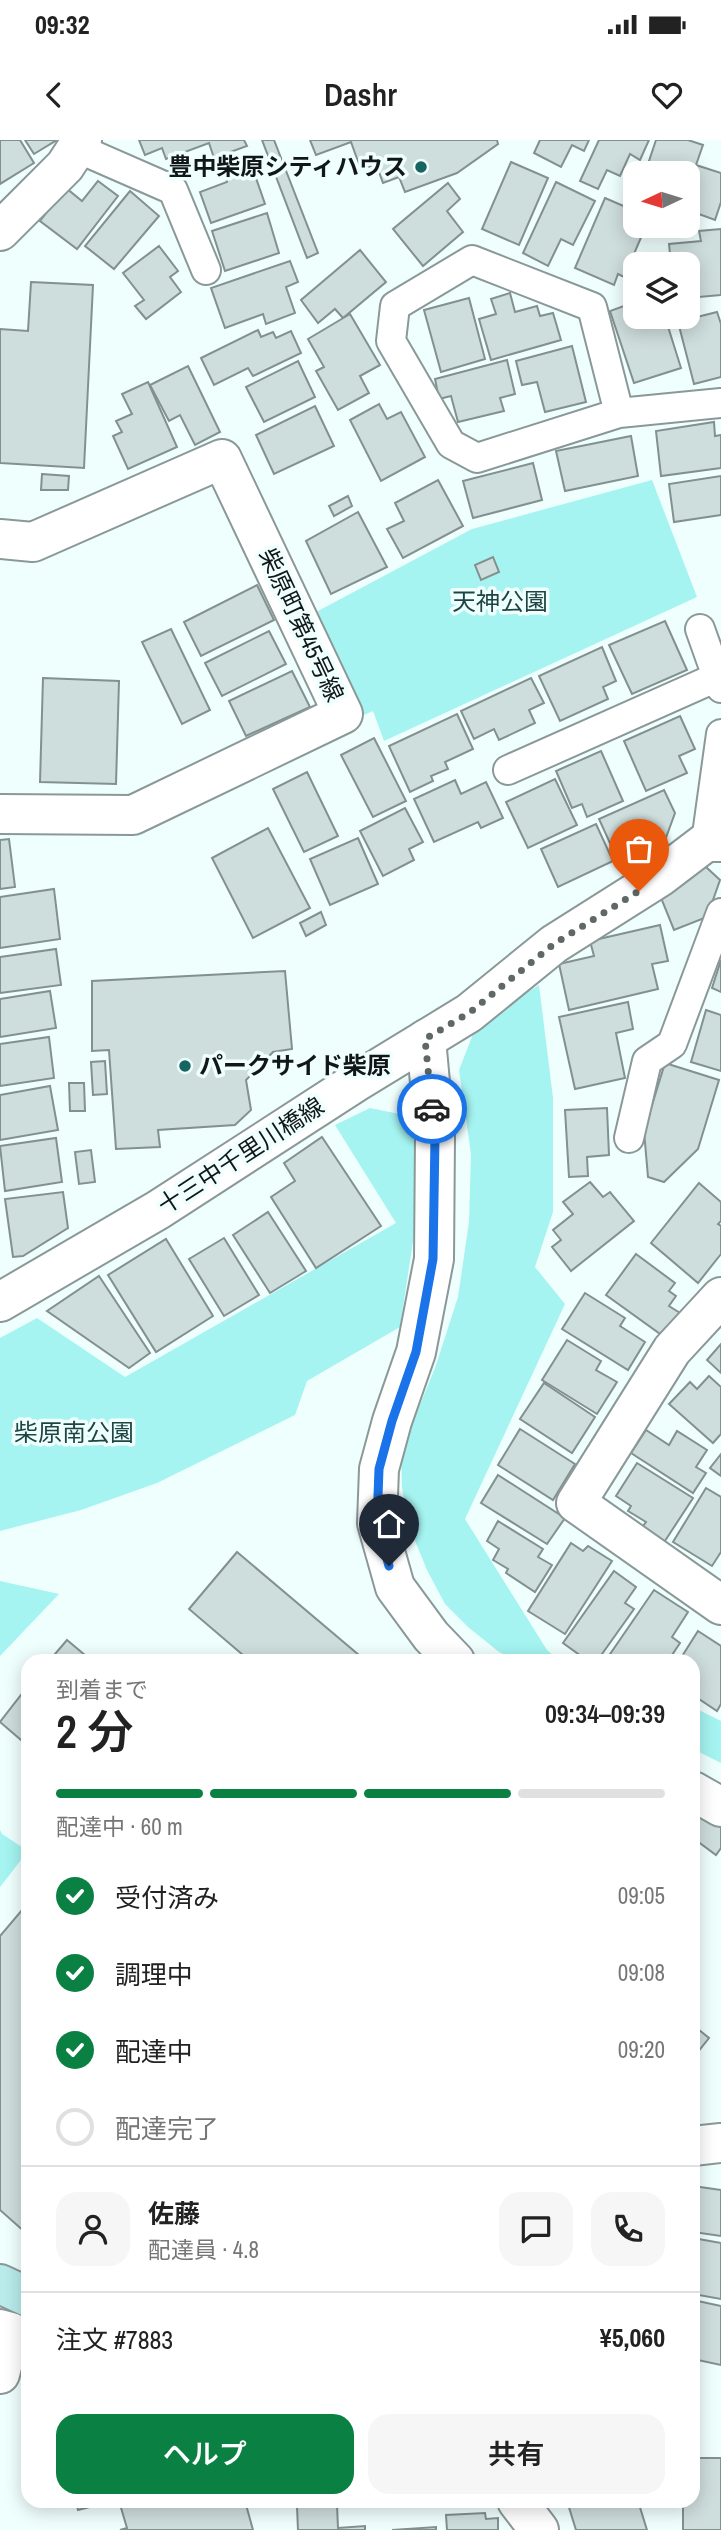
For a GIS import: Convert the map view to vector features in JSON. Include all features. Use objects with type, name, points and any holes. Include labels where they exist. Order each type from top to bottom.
[{"type":"street","points":[[0,231],[65,166],[80,144]]},
{"type":"street","name":"柴原町第45号線","points":[[0,539],[33,542],[222,459],[343,714],[133,816],[0,814]]},
{"type":"street","name":"十三中千里川橋線","points":[[0,1302],[158,1210],[469,1013],[554,944],[714,842]]},
{"type":"street","points":[[425,1039],[435,1137],[433,1259],[416,1352],[379,1469],[377,1523],[396,1587],[431,1636],[448,1654]]},
{"type":"street","points":[[721,1297],[672,1350],[576,1503],[721,1605]]},
{"type":"street","points":[[700,1795],[721,1807]]},
{"type":"street","points":[[0,2284],[21,2294]]},
{"type":"street","points":[[0,2329],[11,2332],[0,2374]]},
{"type":"street","points":[[522,2508],[539,2530]]},
{"type":"lane","points":[[80,144],[173,190],[206,270]]},
{"type":"lane","points":[[618,413],[592,307],[472,260],[396,306],[390,341],[451,444],[477,458],[618,413],[721,403]]},
{"type":"lane","points":[[508,770],[719,683],[700,629]]},
{"type":"lane","points":[[714,842],[721,734]]},
{"type":"lane","points":[[629,1138],[647,1061],[672,1044],[721,913]]},
{"type":"green space","name":"天神公園","points":[[652,480],[697,597],[384,741],[373,711],[364,715],[316,612],[472,529]]},
{"type":"green space","points":[[539,985],[553,1098],[553,1212],[535,1267],[565,1304],[465,1519],[552,1654],[503,1654],[468,1627],[445,1604],[409,1526],[402,1488],[401,1451],[435,1368],[458,1297],[469,1222],[471,1154],[459,1070],[473,1034],[493,1014]]},
{"type":"green space","name":"柴原南公園","points":[[370,1108],[414,1117],[416,1222],[400,1327],[307,1381],[295,1415],[157,1483],[81,1510],[0,1531],[0,1338],[37,1318],[125,1377],[396,1223],[335,1125]]},
{"type":"green space","points":[[0,1581],[59,1594],[0,1656]]},
{"type":"green space","points":[[700,1710],[721,1721],[721,1763],[700,1752]]},
{"type":"green space","points":[[0,1830],[21,1846],[21,1860],[0,1887]]},
{"type":"building","points":[[0,140],[20,140],[34,163],[0,184]]},
{"type":"building","points":[[25,140],[57,140],[34,154]]},
{"type":"building","points":[[139,140],[244,140],[247,146],[214,158],[209,143],[166,159],[162,148],[145,155]]},
{"type":"building","points":[[262,140],[274,140],[318,253],[307,258]]},
{"type":"building","name":"豊中柴原シティハウス","points":[[310,140],[497,140],[498,144],[457,173],[405,192],[399,177],[383,183],[376,164],[361,170],[351,142],[316,155]]},
{"type":"building","points":[[540,140],[589,140],[584,151],[572,145],[561,167],[534,153]]},
{"type":"building","points":[[599,140],[649,140],[640,160],[630,154],[627,161],[623,161],[620,176],[607,170],[598,189],[580,181]]},
{"type":"building","points":[[656,140],[688,140],[703,145],[697,161],[649,161]]},
{"type":"building","points":[[249,158],[265,204],[211,223],[200,192],[227,182],[223,167]]},
{"type":"building","points":[[511,162],[548,178],[519,245],[482,229]]},
{"type":"building","points":[[700,166],[721,173],[721,202],[715,220],[700,214]]},
{"type":"building","points":[[98,181],[118,196],[77,249],[40,221],[66,188],[82,201]]},
{"type":"building","points":[[556,182],[595,201],[573,245],[561,239],[548,266],[523,253]]},
{"type":"building","points":[[448,183],[460,199],[447,211],[463,232],[423,266],[393,229]]},
{"type":"building","points":[[130,191],[159,216],[114,269],[85,246]]},
{"type":"building","points":[[605,198],[623,206],[623,238],[641,238],[635,252],[623,252],[623,276],[618,274],[614,285],[575,268]]},
{"type":"building","points":[[267,213],[279,253],[225,271],[212,231]]},
{"type":"building","points":[[721,229],[721,295],[700,297],[700,252],[670,252],[669,244],[701,241],[700,231]]},
{"type":"building","points":[[159,246],[178,271],[170,277],[181,292],[146,319],[135,306],[144,300],[123,273]]},
{"type":"building","points":[[360,250],[386,282],[343,318],[335,309],[318,323],[301,300]]},
{"type":"building","points":[[290,261],[298,282],[286,287],[295,313],[266,324],[263,314],[225,328],[211,288]]},
{"type":"building","points":[[31,282],[93,285],[84,468],[0,463],[0,329],[28,331]]},
{"type":"building","points":[[510,293],[515,312],[537,306],[540,316],[553,313],[561,340],[491,360],[479,319],[496,314],[491,299]]},
{"type":"building","points":[[469,298],[485,359],[441,372],[424,310]]},
{"type":"building","points":[[623,306],[623,329],[669,329],[681,368],[634,383],[610,311]]},
{"type":"building","points":[[717,312],[721,324],[721,377],[694,384],[680,329],[700,329],[700,316]]},
{"type":"building","points":[[350,314],[380,365],[360,376],[369,393],[338,410],[316,371],[324,367],[308,339]]},
{"type":"building","points":[[258,330],[261,337],[273,332],[276,338],[291,331],[301,353],[253,376],[248,368],[214,385],[201,358]]},
{"type":"building","points":[[572,346],[586,402],[545,412],[537,382],[522,385],[516,361]]},
{"type":"building","points":[[507,360],[515,394],[500,398],[504,411],[458,422],[451,396],[439,399],[435,379]]},
{"type":"building","points":[[298,361],[315,397],[264,422],[246,387]]},
{"type":"building","points":[[188,366],[220,432],[195,445],[180,415],[169,421],[150,385]]},
{"type":"building","points":[[148,382],[177,447],[128,469],[113,436],[122,432],[116,421],[132,414],[122,394]]},
{"type":"building","points":[[379,404],[387,419],[401,412],[425,457],[381,481],[350,420]]},
{"type":"building","points":[[315,406],[334,446],[274,474],[256,435]]},
{"type":"building","points":[[714,422],[715,436],[721,435],[721,468],[661,476],[656,431]]},
{"type":"building","points":[[631,436],[638,476],[565,491],[556,451]]},
{"type":"building","points":[[533,463],[542,500],[473,518],[463,481]]},
{"type":"building","points":[[42,474],[69,476],[68,490],[41,490]]},
{"type":"building","points":[[721,476],[721,515],[674,522],[669,484]]},
{"type":"building","points":[[438,480],[463,526],[403,558],[387,529],[404,521],[395,503]]},
{"type":"building","points":[[348,496],[352,506],[334,516],[329,506]]},
{"type":"building","points":[[358,512],[387,567],[331,594],[306,541]]},
{"type":"building","points":[[493,557],[499,572],[481,580],[475,565]]},
{"type":"building","points":[[257,585],[274,620],[201,656],[184,622]]},
{"type":"building","points":[[665,621],[687,670],[632,694],[609,645]]},
{"type":"building","points":[[171,629],[210,710],[182,724],[142,642]]},
{"type":"building","points":[[269,631],[286,664],[222,696],[205,663]]},
{"type":"building","points":[[602,647],[616,681],[603,687],[608,699],[560,721],[539,676]]},
{"type":"building","points":[[292,671],[310,707],[246,736],[229,701]]},
{"type":"building","points":[[43,678],[119,681],[116,784],[40,782]]},
{"type":"building","points":[[531,678],[544,703],[529,710],[535,723],[499,740],[494,729],[474,739],[461,711]]},
{"type":"building","points":[[457,714],[473,749],[445,762],[448,769],[431,776],[433,781],[410,792],[389,746]]},
{"type":"building","points":[[680,716],[695,749],[679,756],[687,773],[646,791],[624,741]]},
{"type":"building","points":[[374,738],[406,801],[373,817],[341,755]]},
{"type":"building","points":[[601,751],[623,801],[587,817],[582,804],[572,808],[556,771]]},
{"type":"building","points":[[307,772],[338,836],[304,852],[273,789]]},
{"type":"building","points":[[555,779],[577,825],[528,848],[506,802]]},
{"type":"building","points":[[455,780],[461,794],[486,782],[503,818],[481,828],[478,822],[434,842],[414,799]]},
{"type":"building","points":[[664,790],[675,813],[664,843],[619,863],[599,819]]},
{"type":"building","points":[[405,808],[423,842],[409,849],[414,860],[383,876],[360,831]]},
{"type":"building","points":[[596,824],[613,861],[558,887],[541,849]]},
{"type":"building","points":[[268,828],[310,908],[253,938],[212,858]]},
{"type":"building","points":[[358,838],[378,884],[330,905],[310,859]]},
{"type":"building","points":[[9,839],[15,887],[0,889],[0,840]]},
{"type":"building","points":[[706,867],[720,880],[707,917],[674,930],[657,888]]},
{"type":"building","points":[[54,889],[60,939],[0,948],[0,897]]},
{"type":"building","points":[[321,912],[326,925],[306,936],[300,923]]},
{"type":"building","points":[[660,925],[668,961],[652,964],[658,989],[569,1010],[559,964],[594,956],[590,941]]},
{"type":"building","points":[[56,949],[61,985],[0,993],[0,957]]},
{"type":"building","points":[[721,960],[721,992],[712,988]]},
{"type":"building","name":"パークサイド柴原","points":[[285,971],[292,1049],[273,1052],[246,1080],[251,1110],[235,1125],[158,1130],[160,1147],[116,1149],[109,1050],[92,1051],[92,981]]},
{"type":"building","points":[[50,991],[56,1028],[0,1037],[0,999]]},
{"type":"building","points":[[628,1002],[633,1029],[616,1033],[625,1078],[575,1089],[559,1017]]},
{"type":"building","points":[[706,1010],[721,1015],[721,1071],[691,1062]]},
{"type":"building","points":[[49,1037],[54,1078],[0,1086],[0,1044]]},
{"type":"building","points":[[105,1061],[107,1094],[93,1095],[91,1062]]},
{"type":"building","points":[[665,1063],[719,1080],[698,1149],[664,1182],[648,1177],[644,1131]]},
{"type":"building","points":[[69,1083],[84,1083],[85,1111],[70,1111]]},
{"type":"building","points":[[50,1086],[58,1130],[0,1140],[0,1095]]},
{"type":"building","points":[[607,1108],[609,1155],[587,1157],[588,1176],[569,1177],[565,1110]]},
{"type":"building","points":[[322,1137],[381,1226],[316,1268],[271,1197],[295,1181],[284,1163]]},
{"type":"building","points":[[56,1138],[62,1182],[5,1191],[0,1146]]},
{"type":"building","points":[[91,1150],[95,1182],[79,1184],[75,1152]]},
{"type":"building","points":[[590,1182],[603,1197],[610,1192],[634,1221],[571,1271],[552,1247],[561,1240],[553,1230],[573,1214],[563,1202]]},
{"type":"building","points":[[699,1183],[721,1202],[721,1221],[718,1224],[721,1226],[721,1254],[698,1283],[651,1243]]},
{"type":"building","points":[[63,1192],[68,1228],[23,1256],[13,1257],[5,1199]]},
{"type":"building","points":[[268,1212],[306,1271],[270,1293],[233,1235]]},
{"type":"building","points":[[224,1238],[259,1295],[224,1316],[189,1259]]},
{"type":"building","points":[[166,1239],[213,1316],[156,1352],[108,1275]]},
{"type":"building","points":[[636,1254],[675,1283],[669,1291],[676,1296],[669,1306],[680,1313],[663,1336],[606,1295]]},
{"type":"building","points":[[99,1276],[150,1353],[129,1368],[47,1311]]},
{"type":"building","points":[[585,1293],[625,1318],[620,1326],[645,1342],[628,1370],[562,1329]]},
{"type":"building","points":[[567,1340],[601,1361],[596,1370],[617,1382],[597,1414],[542,1380]]},
{"type":"building","points":[[721,1344],[721,1373],[707,1360]]},
{"type":"building","points":[[709,1376],[721,1387],[721,1434],[713,1443],[669,1404],[690,1382],[697,1389]]},
{"type":"building","points":[[544,1383],[595,1417],[572,1453],[520,1419]]},
{"type":"building","points":[[520,1429],[575,1464],[553,1500],[498,1465]]},
{"type":"building","points":[[646,1430],[669,1445],[677,1431],[707,1450],[696,1467],[706,1473],[693,1493],[631,1453]]},
{"type":"building","points":[[721,1454],[721,1476],[710,1468]]},
{"type":"building","points":[[637,1463],[693,1498],[663,1544],[640,1530],[646,1522],[628,1511],[631,1506],[616,1496]]},
{"type":"building","points":[[498,1475],[565,1518],[547,1544],[481,1503]]},
{"type":"building","points":[[706,1488],[721,1497],[721,1552],[712,1566],[673,1542]]},
{"type":"building","points":[[498,1521],[543,1549],[538,1557],[552,1565],[535,1592],[506,1573],[508,1569],[493,1560],[499,1549],[487,1541]]},
{"type":"building","points":[[571,1543],[583,1551],[588,1546],[612,1561],[565,1634],[528,1611]]},
{"type":"building","points":[[237,1552],[358,1654],[242,1654],[189,1609]]},
{"type":"building","points":[[614,1571],[636,1587],[625,1603],[634,1609],[602,1654],[578,1654],[563,1643]]},
{"type":"building","points":[[654,1590],[688,1612],[672,1637],[680,1643],[673,1654],[610,1654]]},
{"type":"building","points":[[698,1631],[721,1646],[721,1704],[717,1711],[700,1700],[700,1654],[683,1654]]},
{"type":"building","points":[[67,1640],[84,1654],[55,1654]]},
{"type":"building","points":[[21,1695],[21,1740],[0,1722]]},
{"type":"building","points":[[703,1811],[721,1824],[721,1848],[716,1855],[700,1843],[700,1815]]},
{"type":"building","points":[[21,1911],[21,2229],[0,2210],[0,1936]]},
{"type":"building","points":[[700,2031],[709,2038],[700,2049]]},
{"type":"building","points":[[700,2187],[721,2190],[721,2236],[700,2233]]},
{"type":"building","points":[[700,2239],[721,2243],[721,2299],[700,2295]]},
{"type":"building","points":[[700,2302],[721,2306],[721,2365],[700,2360]]},
{"type":"building","points":[[700,2458],[721,2458],[721,2530],[683,2530],[683,2508],[700,2508]]},
{"type":"building","points":[[121,2508],[247,2508],[253,2530],[120,2530],[127,2528]]},
{"type":"building","points":[[297,2508],[337,2508],[338,2528],[365,2526],[365,2530],[298,2530]]},
{"type":"building","points":[[569,2508],[640,2508],[647,2530],[576,2530]]},
{"type":"building","points":[[485,2513],[486,2519],[498,2518],[498,2530],[447,2530],[446,2515]]},
{"type":"building","points":[[436,2527],[436,2530],[392,2530]]},
{"type":"way so far","points":[[432,1109],[425,1039],[469,1013],[554,944],[639,891]]},
{"type":"place","name":"豊中柴原シティハウス","points":[[421,167]]},
{"type":"place","name":"パークサイド柴原","points":[[185,1066]]},
{"type":"route","points":[[389,1566],[377,1523],[379,1469],[416,1352],[433,1259],[435,1137],[432,1109]]}]
